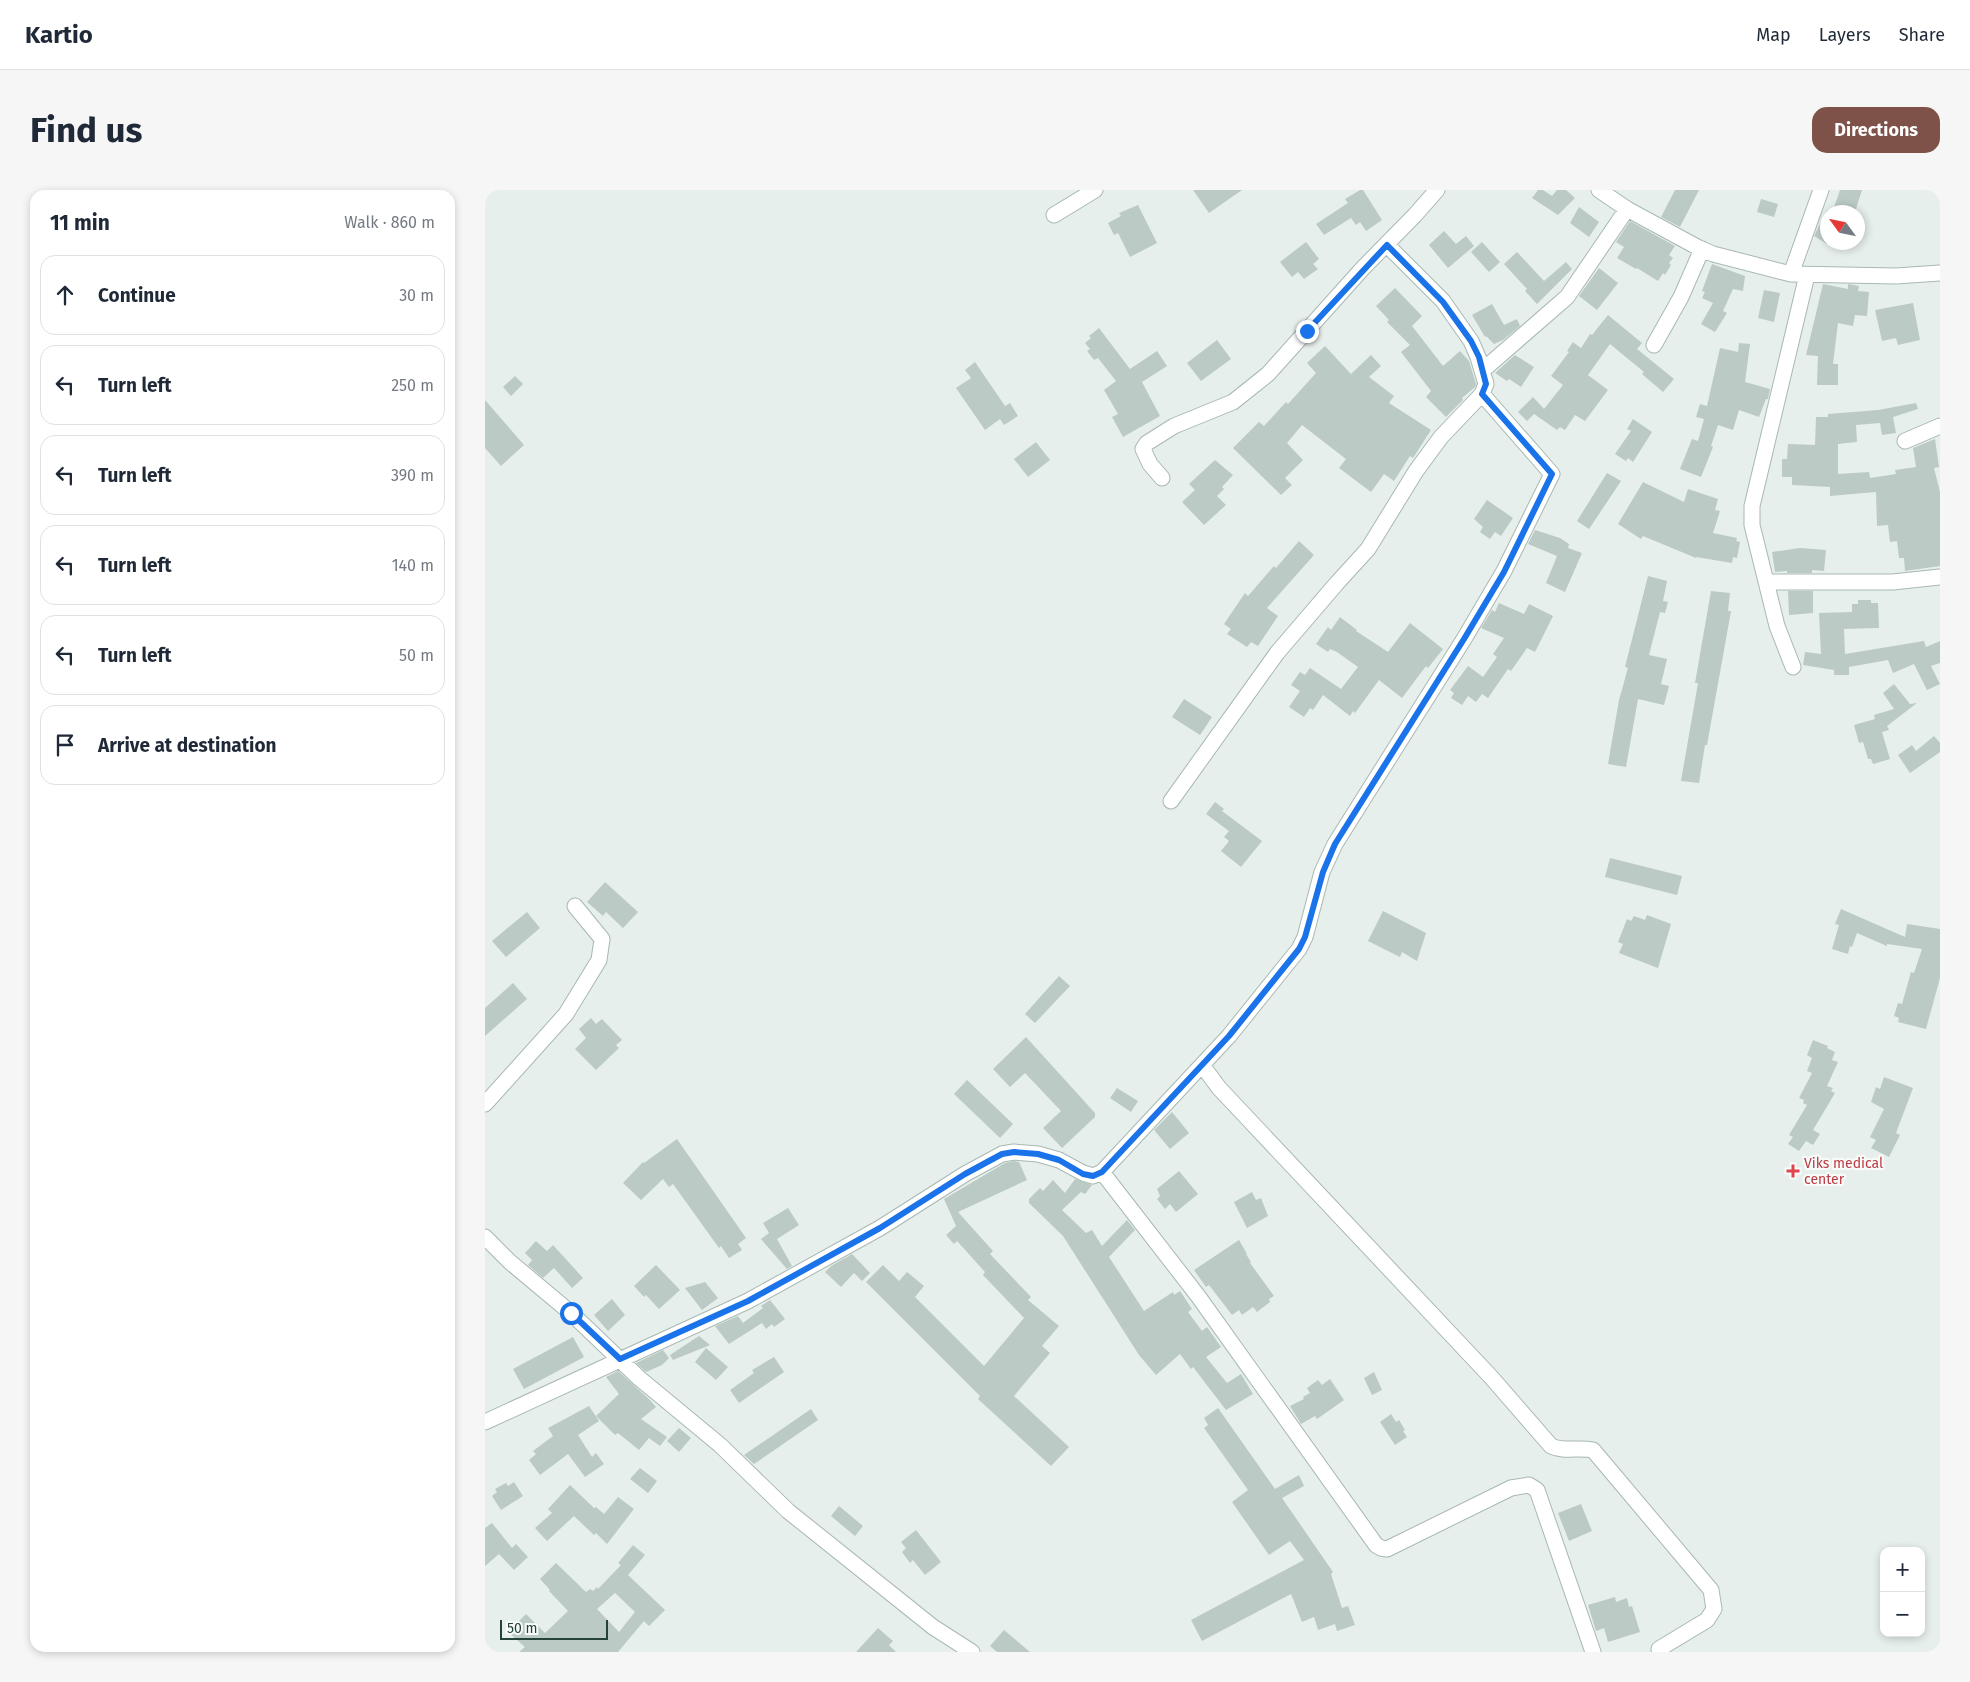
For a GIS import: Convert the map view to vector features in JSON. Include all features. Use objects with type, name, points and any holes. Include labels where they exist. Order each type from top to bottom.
[{"type":"street","points":[[1054,215],[1095,190]]},
{"type":"street","points":[[1162,478],[1145,456],[1143,449],[1147,443],[1174,426],[1233,402],[1268,374],[1437,190]]},
{"type":"street","points":[[1599,190],[1627,209],[1702,250],[1791,274],[1896,276],[1940,273]]},
{"type":"street","points":[[1791,274],[1821,190]]},
{"type":"street","points":[[1483,370],[1567,297],[1627,209]]},
{"type":"street","points":[[1171,801],[1277,653],[1368,549],[1416,471],[1441,437],[1482,394],[1486,384],[1483,370],[1471,341],[1443,302],[1387,245]]},
{"type":"street","points":[[1654,345],[1681,296],[1702,250]]},
{"type":"street","points":[[1793,667],[1777,626],[1752,525],[1752,506],[1807,275]]},
{"type":"street","points":[[485,1422],[748,1301],[880,1228],[965,1174],[1002,1154],[1014,1152],[1038,1154],[1059,1160],[1083,1174],[1093,1176],[1102,1172],[1229,1036],[1299,949],[1305,937],[1323,872],[1335,844],[1504,572],[1551,476],[1550,470],[1482,394]]},
{"type":"street","points":[[1905,441],[1940,426]]},
{"type":"street","points":[[1766,582],[1893,582],[1940,577]]},
{"type":"street","points":[[485,1104],[566,1014],[599,960],[602,939],[575,906]]},
{"type":"street","points":[[1202,1065],[1219,1088],[1491,1377],[1551,1446],[1557,1449],[1583,1448],[1593,1450],[1711,1590],[1714,1609],[1707,1620],[1656,1651]]},
{"type":"street","points":[[1102,1172],[1198,1296],[1376,1545],[1387,1549],[1511,1488],[1529,1485],[1537,1490],[1593,1652]]},
{"type":"street","points":[[485,1237],[510,1262],[571,1313],[639,1378],[720,1445],[788,1511],[933,1627],[972,1652]]},
{"type":"building","points":[[1193,190],[1242,190],[1209,213]]},
{"type":"building","points":[[1363,190],[1382,220],[1366,231],[1360,222],[1356,225],[1351,218],[1324,235],[1316,224],[1348,203],[1345,199]]},
{"type":"building","points":[[1538,190],[1543,190],[1552,196],[1557,190],[1566,190],[1575,198],[1558,215],[1532,198]]},
{"type":"building","points":[[1675,190],[1699,190],[1680,227],[1661,217]]},
{"type":"building","points":[[1840,190],[1862,190],[1857,205],[1835,205]]},
{"type":"building","points":[[1761,199],[1778,204],[1774,217],[1757,212]]},
{"type":"building","points":[[1138,205],[1157,243],[1130,257],[1118,233],[1114,235],[1108,223],[1121,216],[1119,213]]},
{"type":"building","points":[[1579,207],[1599,222],[1589,237],[1570,223]]},
{"type":"building","points":[[1630,221],[1675,246],[1669,255],[1673,258],[1669,263],[1671,265],[1665,275],[1663,273],[1658,281],[1617,258],[1624,247],[1616,242]]},
{"type":"building","points":[[1820,224],[1820,240],[1814,236]]},
{"type":"building","points":[[1444,231],[1456,244],[1466,236],[1474,246],[1448,268],[1429,245]]},
{"type":"building","points":[[1306,242],[1319,259],[1313,264],[1318,269],[1304,279],[1298,272],[1292,277],[1280,262]]},
{"type":"building","points":[[1482,242],[1500,262],[1489,272],[1471,252]]},
{"type":"building","points":[[1517,252],[1544,281],[1566,262],[1572,269],[1537,304],[1525,291],[1527,289],[1504,264]]},
{"type":"building","points":[[1712,264],[1745,276],[1743,291],[1733,289],[1723,311],[1727,313],[1715,332],[1701,324],[1713,303],[1702,298],[1705,292],[1702,291]]},
{"type":"building","points":[[1599,268],[1618,283],[1597,310],[1579,296]]},
{"type":"building","points":[[1823,284],[1848,289],[1848,284],[1859,286],[1858,291],[1869,292],[1867,316],[1855,315],[1853,326],[1838,323],[1833,364],[1838,364],[1838,385],[1817,385],[1818,356],[1806,355]]},
{"type":"building","points":[[1395,288],[1422,316],[1412,326],[1443,366],[1460,351],[1469,361],[1476,384],[1475,387],[1462,398],[1463,400],[1446,417],[1426,397],[1431,391],[1401,352],[1410,345],[1387,322],[1389,320],[1376,306]]},
{"type":"building","points":[[1764,290],[1780,293],[1774,322],[1758,318]]},
{"type":"building","points":[[1913,303],[1920,340],[1898,345],[1896,338],[1882,341],[1875,310]]},
{"type":"building","points":[[1492,304],[1504,325],[1517,319],[1520,326],[1503,340],[1494,344],[1485,337],[1472,315]]},
{"type":"building","points":[[1608,315],[1642,343],[1637,349],[1674,379],[1663,392],[1642,374],[1644,372],[1610,344],[1588,375],[1608,390],[1585,421],[1575,415],[1565,430],[1560,427],[1557,430],[1534,414],[1527,421],[1518,412],[1533,397],[1544,409],[1563,385],[1551,376],[1569,352],[1567,351],[1573,342],[1581,348],[1590,334],[1592,335]]},
{"type":"building","points":[[1099,328],[1130,369],[1157,351],[1167,366],[1142,382],[1160,416],[1123,437],[1112,417],[1118,414],[1104,390],[1116,381],[1098,358],[1094,360],[1087,351],[1090,349],[1085,343],[1091,338],[1089,336]]},
{"type":"building","points":[[1217,340],[1231,359],[1201,381],[1187,363]]},
{"type":"building","points":[[1739,343],[1750,344],[1745,382],[1770,389],[1768,399],[1766,399],[1759,417],[1739,410],[1733,430],[1718,425],[1711,446],[1713,447],[1701,477],[1680,469],[1692,439],[1698,441],[1704,419],[1696,417],[1700,404],[1707,406],[1720,348],[1738,352]]},
{"type":"building","points":[[1325,346],[1351,374],[1371,355],[1381,366],[1369,377],[1394,396],[1389,403],[1431,430],[1413,458],[1410,456],[1394,481],[1384,474],[1371,492],[1339,468],[1346,459],[1302,425],[1287,443],[1303,460],[1285,478],[1292,485],[1281,495],[1233,448],[1259,422],[1264,426],[1286,402],[1288,404],[1316,373],[1307,363]]},
{"type":"building","points":[[1515,355],[1534,367],[1521,387],[1495,373]]},
{"type":"building","points":[[975,362],[1005,406],[1010,403],[1018,416],[1004,425],[1000,419],[985,430],[956,388],[971,378],[965,370]]},
{"type":"building","points":[[515,376],[523,384],[511,396],[503,387]]},
{"type":"building","points":[[485,400],[524,445],[501,466],[485,448]]},
{"type":"building","points":[[1916,403],[1918,409],[1893,417],[1896,433],[1882,435],[1880,423],[1856,425],[1857,442],[1838,444],[1838,474],[1869,472],[1870,478],[1896,474],[1895,470],[1916,467],[1913,448],[1935,439],[1939,467],[1934,468],[1940,492],[1940,566],[1905,571],[1904,558],[1899,558],[1897,541],[1890,542],[1888,525],[1877,526],[1876,492],[1830,496],[1830,487],[1792,485],[1792,477],[1782,477],[1782,459],[1787,459],[1788,444],[1815,445],[1816,417],[1828,417],[1828,414],[1878,410]]},
{"type":"building","points":[[1633,419],[1652,432],[1633,462],[1628,458],[1626,461],[1615,454],[1631,431],[1627,429]]},
{"type":"building","points":[[1036,442],[1050,460],[1028,477],[1014,459]]},
{"type":"building","points":[[1215,460],[1233,475],[1217,496],[1226,505],[1204,525],[1182,502],[1195,490],[1189,484]]},
{"type":"building","points":[[1607,473],[1621,481],[1589,529],[1577,521]]},
{"type":"building","points":[[1643,482],[1684,502],[1688,489],[1718,499],[1715,510],[1720,511],[1713,533],[1737,538],[1736,541],[1740,542],[1737,558],[1733,557],[1732,563],[1696,558],[1643,536],[1641,539],[1618,524]]},
{"type":"building","points":[[1487,500],[1513,518],[1501,536],[1495,532],[1490,539],[1480,532],[1483,527],[1474,519]]},
{"type":"building","points":[[1535,530],[1560,538],[1569,544],[1568,548],[1582,553],[1565,592],[1546,583],[1557,556],[1528,544]]},
{"type":"building","points":[[1299,541],[1314,555],[1267,608],[1278,616],[1258,646],[1251,642],[1247,647],[1227,634],[1231,629],[1224,624],[1245,593],[1248,596]]},
{"type":"building","points":[[1800,548],[1826,550],[1824,571],[1812,570],[1812,573],[1775,572],[1772,552]]},
{"type":"building","points":[[1648,576],[1667,581],[1663,601],[1668,602],[1665,613],[1660,612],[1649,655],[1667,659],[1661,684],[1669,686],[1664,705],[1638,699],[1626,767],[1608,764],[1619,700],[1628,668],[1625,667]]},
{"type":"building","points":[[1711,591],[1730,593],[1728,611],[1731,611],[1699,783],[1681,781],[1698,683],[1695,683]]},
{"type":"building","points":[[1788,591],[1813,591],[1813,613],[1789,615]]},
{"type":"building","points":[[1858,600],[1871,600],[1871,603],[1878,603],[1879,628],[1844,629],[1845,654],[1924,641],[1926,647],[1940,641],[1940,663],[1931,666],[1940,684],[1927,690],[1914,664],[1893,673],[1888,660],[1849,667],[1849,675],[1834,675],[1834,670],[1803,665],[1805,652],[1821,654],[1819,613],[1852,612],[1852,604],[1858,604]]},
{"type":"building","points":[[1499,603],[1524,614],[1529,604],[1553,616],[1535,652],[1527,648],[1511,671],[1508,669],[1488,698],[1482,694],[1476,702],[1468,696],[1462,705],[1451,698],[1454,693],[1450,690],[1468,666],[1483,677],[1497,657],[1493,654],[1504,638],[1481,628],[1492,610],[1495,612]]},
{"type":"building","points":[[1340,617],[1356,631],[1388,652],[1410,623],[1443,649],[1428,668],[1426,666],[1402,698],[1379,680],[1355,713],[1353,711],[1350,716],[1323,695],[1313,710],[1310,708],[1304,717],[1289,707],[1300,691],[1291,685],[1300,672],[1305,675],[1310,668],[1341,689],[1358,667],[1337,652],[1330,649],[1328,652],[1316,644],[1328,627],[1331,630]]},
{"type":"building","points":[[1894,684],[1910,704],[1917,703],[1887,726],[1889,730],[1882,732],[1890,759],[1873,764],[1871,759],[1868,759],[1863,742],[1859,743],[1854,725],[1875,719],[1874,715],[1894,709],[1883,693]]},
{"type":"building","points":[[1184,699],[1212,717],[1200,735],[1172,717]]},
{"type":"building","points":[[1934,736],[1940,743],[1940,752],[1910,773],[1898,755],[1912,745],[1916,751]]},
{"type":"building","points":[[1215,802],[1224,809],[1222,811],[1262,841],[1241,867],[1221,851],[1229,841],[1224,837],[1229,831],[1206,814]]},
{"type":"building","points":[[1610,858],[1682,876],[1677,895],[1605,877]]},
{"type":"building","points":[[605,882],[638,912],[623,928],[606,912],[603,916],[587,902]]},
{"type":"building","points":[[1841,909],[1905,937],[1907,924],[1940,929],[1940,978],[1926,1029],[1898,1022],[1899,1018],[1894,1016],[1898,1003],[1902,1004],[1911,972],[1914,973],[1922,949],[1887,944],[1887,946],[1857,933],[1848,954],[1832,949],[1839,925],[1835,924]]},
{"type":"building","points":[[1383,911],[1426,933],[1417,961],[1402,952],[1400,957],[1368,941]]},
{"type":"building","points":[[527,912],[540,928],[506,957],[492,941]]},
{"type":"building","points":[[1647,915],[1671,924],[1658,968],[1619,953],[1623,944],[1618,942],[1627,919],[1631,921],[1634,916],[1645,920]]},
{"type":"building","points":[[1059,976],[1070,986],[1035,1023],[1025,1014]]},
{"type":"building","points":[[513,983],[527,999],[485,1036],[485,1008]]},
{"type":"building","points":[[591,1018],[596,1024],[602,1019],[622,1040],[616,1045],[619,1048],[596,1070],[575,1049],[586,1038],[579,1029]]},
{"type":"building","points":[[1026,1037],[1095,1113],[1095,1117],[1062,1148],[1043,1128],[1061,1111],[1025,1073],[1010,1087],[993,1069]]},
{"type":"building","points":[[1813,1040],[1828,1046],[1827,1048],[1835,1052],[1832,1060],[1838,1062],[1827,1086],[1833,1088],[1831,1091],[1835,1093],[1813,1130],[1820,1134],[1813,1145],[1806,1141],[1799,1151],[1788,1144],[1793,1137],[1789,1135],[1807,1105],[1803,1103],[1804,1100],[1799,1098],[1812,1073],[1807,1071],[1812,1058],[1807,1055]]},
{"type":"building","points":[[1884,1077],[1913,1088],[1896,1133],[1900,1135],[1889,1157],[1871,1148],[1876,1140],[1870,1137],[1884,1109],[1871,1102],[1876,1087],[1880,1089]]},
{"type":"building","points":[[967,1080],[1013,1124],[1000,1138],[954,1094]]},
{"type":"building","points":[[1117,1088],[1138,1101],[1131,1112],[1110,1098]]},
{"type":"building","points":[[1172,1112],[1189,1133],[1170,1149],[1154,1130]]},
{"type":"building","points":[[677,1139],[746,1238],[738,1244],[742,1250],[729,1258],[721,1246],[719,1248],[673,1184],[669,1187],[663,1179],[641,1200],[623,1183],[643,1162]]},
{"type":"building","points":[[1019,1162],[1027,1180],[958,1212],[993,1251],[990,1254],[1031,1297],[1028,1300],[1059,1326],[1042,1346],[1050,1353],[1014,1396],[1069,1447],[1051,1466],[978,1399],[980,1396],[866,1282],[883,1265],[899,1281],[907,1272],[924,1286],[915,1297],[984,1366],[1024,1318],[983,1275],[985,1272],[957,1241],[954,1244],[946,1235],[956,1226],[944,1199],[1005,1163]]},
{"type":"building","points":[[1179,1171],[1198,1194],[1176,1212],[1170,1204],[1165,1209],[1157,1199],[1160,1196],[1157,1189]]},
{"type":"building","points":[[1075,1179],[1092,1185],[1085,1194],[1081,1192],[1062,1210],[1086,1233],[1092,1230],[1102,1246],[1127,1220],[1135,1230],[1109,1257],[1144,1311],[1173,1292],[1174,1295],[1180,1291],[1192,1309],[1188,1312],[1202,1331],[1207,1327],[1221,1347],[1206,1357],[1227,1383],[1241,1374],[1253,1394],[1226,1410],[1193,1367],[1191,1369],[1180,1354],[1156,1375],[1139,1355],[1063,1236],[1029,1203],[1029,1199],[1040,1188],[1043,1191],[1053,1180],[1065,1193]]},
{"type":"building","points":[[1252,1192],[1256,1200],[1261,1198],[1268,1216],[1247,1228],[1234,1202]]},
{"type":"building","points":[[788,1208],[799,1225],[777,1239],[792,1266],[787,1269],[761,1239],[769,1233],[763,1223]]},
{"type":"building","points":[[1239,1240],[1250,1263],[1274,1296],[1269,1299],[1270,1302],[1257,1312],[1253,1307],[1242,1315],[1239,1310],[1232,1315],[1209,1285],[1206,1287],[1194,1270]]},
{"type":"building","points":[[536,1241],[547,1251],[553,1245],[583,1278],[572,1288],[554,1268],[543,1278],[528,1265],[532,1260],[525,1253]]},
{"type":"building","points":[[852,1254],[870,1273],[862,1281],[854,1273],[841,1287],[825,1272],[831,1266]]},
{"type":"building","points":[[656,1265],[680,1290],[659,1309],[646,1295],[644,1297],[634,1286]]},
{"type":"building","points":[[705,1282],[718,1298],[702,1310],[685,1288]]},
{"type":"building","points":[[612,1299],[625,1315],[608,1331],[594,1315]]},
{"type":"building","points":[[770,1300],[785,1319],[774,1327],[772,1324],[766,1329],[762,1323],[729,1344],[715,1326],[738,1316],[743,1323],[763,1308],[761,1306]]},
{"type":"building","points":[[699,1336],[710,1345],[673,1360],[670,1355]]},
{"type":"building","points":[[573,1337],[584,1357],[524,1389],[513,1369]]},
{"type":"building","points":[[706,1348],[728,1367],[716,1380],[695,1362]]},
{"type":"building","points":[[663,1350],[669,1358],[662,1365],[646,1372],[636,1363]]},
{"type":"building","points":[[774,1357],[784,1372],[739,1403],[730,1390],[754,1373],[752,1370]]},
{"type":"building","points":[[618,1371],[656,1407],[641,1419],[667,1437],[660,1446],[649,1438],[639,1450],[618,1433],[615,1435],[596,1416],[619,1394],[606,1377]]},
{"type":"building","points":[[1374,1372],[1382,1390],[1372,1395],[1364,1378]]},
{"type":"building","points":[[1330,1379],[1344,1400],[1317,1419],[1315,1416],[1301,1424],[1290,1406],[1304,1399],[1303,1397],[1310,1393],[1307,1388],[1318,1380],[1322,1385]]},
{"type":"building","points":[[589,1406],[599,1421],[578,1435],[592,1457],[596,1453],[604,1464],[585,1477],[568,1454],[540,1475],[529,1460],[536,1454],[533,1451],[553,1436],[548,1428]]},
{"type":"building","points":[[1218,1408],[1275,1489],[1299,1475],[1304,1486],[1282,1498],[1333,1572],[1331,1574],[1342,1608],[1348,1606],[1355,1625],[1337,1631],[1335,1624],[1318,1630],[1314,1617],[1302,1622],[1291,1594],[1202,1641],[1191,1620],[1304,1560],[1290,1541],[1269,1555],[1232,1502],[1248,1490],[1204,1428],[1208,1425],[1204,1418]]},
{"type":"building","points":[[811,1409],[818,1420],[754,1464],[744,1455]]},
{"type":"building","points":[[1391,1414],[1396,1422],[1399,1420],[1407,1437],[1395,1445],[1380,1422]]},
{"type":"building","points":[[679,1428],[691,1438],[679,1452],[667,1441]]},
{"type":"building","points":[[640,1468],[657,1481],[648,1493],[630,1479]]},
{"type":"building","points":[[514,1482],[523,1496],[501,1510],[492,1496],[497,1492],[495,1489],[506,1483],[508,1486]]},
{"type":"building","points":[[570,1485],[594,1508],[596,1507],[604,1514],[618,1497],[634,1509],[607,1544],[596,1533],[594,1535],[574,1516],[547,1541],[535,1528],[552,1513],[548,1509]]},
{"type":"building","points":[[1581,1504],[1592,1531],[1569,1541],[1558,1513]]},
{"type":"building","points":[[839,1506],[863,1526],[855,1536],[831,1516]]},
{"type":"building","points":[[492,1523],[512,1548],[516,1544],[528,1557],[514,1570],[499,1554],[485,1566],[485,1528]]},
{"type":"building","points":[[916,1530],[941,1562],[925,1575],[913,1560],[910,1563],[902,1552],[906,1548],[901,1542]]},
{"type":"building","points":[[633,1545],[645,1555],[628,1575],[665,1610],[649,1626],[644,1621],[618,1652],[519,1652],[525,1647],[508,1632],[526,1614],[545,1633],[568,1611],[540,1579],[556,1563],[586,1592],[590,1589],[593,1591],[597,1587],[598,1589],[621,1565],[618,1563]],"holes":[[[615,1593],[635,1612],[619,1632],[597,1609]]]},
{"type":"building","points":[[1615,1597],[1616,1602],[1627,1598],[1629,1607],[1632,1606],[1640,1632],[1608,1642],[1604,1628],[1596,1631],[1588,1605]]},
{"type":"building","points":[[878,1628],[893,1641],[889,1645],[896,1652],[856,1652]]},
{"type":"building","points":[[1004,1630],[1030,1652],[997,1652],[990,1646]]},
{"type":"place","name":"Viks medical center","points":[[1793,1171]]},
{"type":"route","points":[[571,1313],[620,1359],[748,1301],[880,1228],[965,1174],[1002,1154],[1014,1152],[1038,1154],[1059,1160],[1083,1174],[1097,1175],[1114,1160],[1229,1036],[1299,949],[1305,937],[1323,872],[1335,844],[1504,572],[1552,474],[1482,394],[1486,384],[1479,357],[1471,341],[1443,302],[1387,245],[1363,268],[1307,331]]}]
